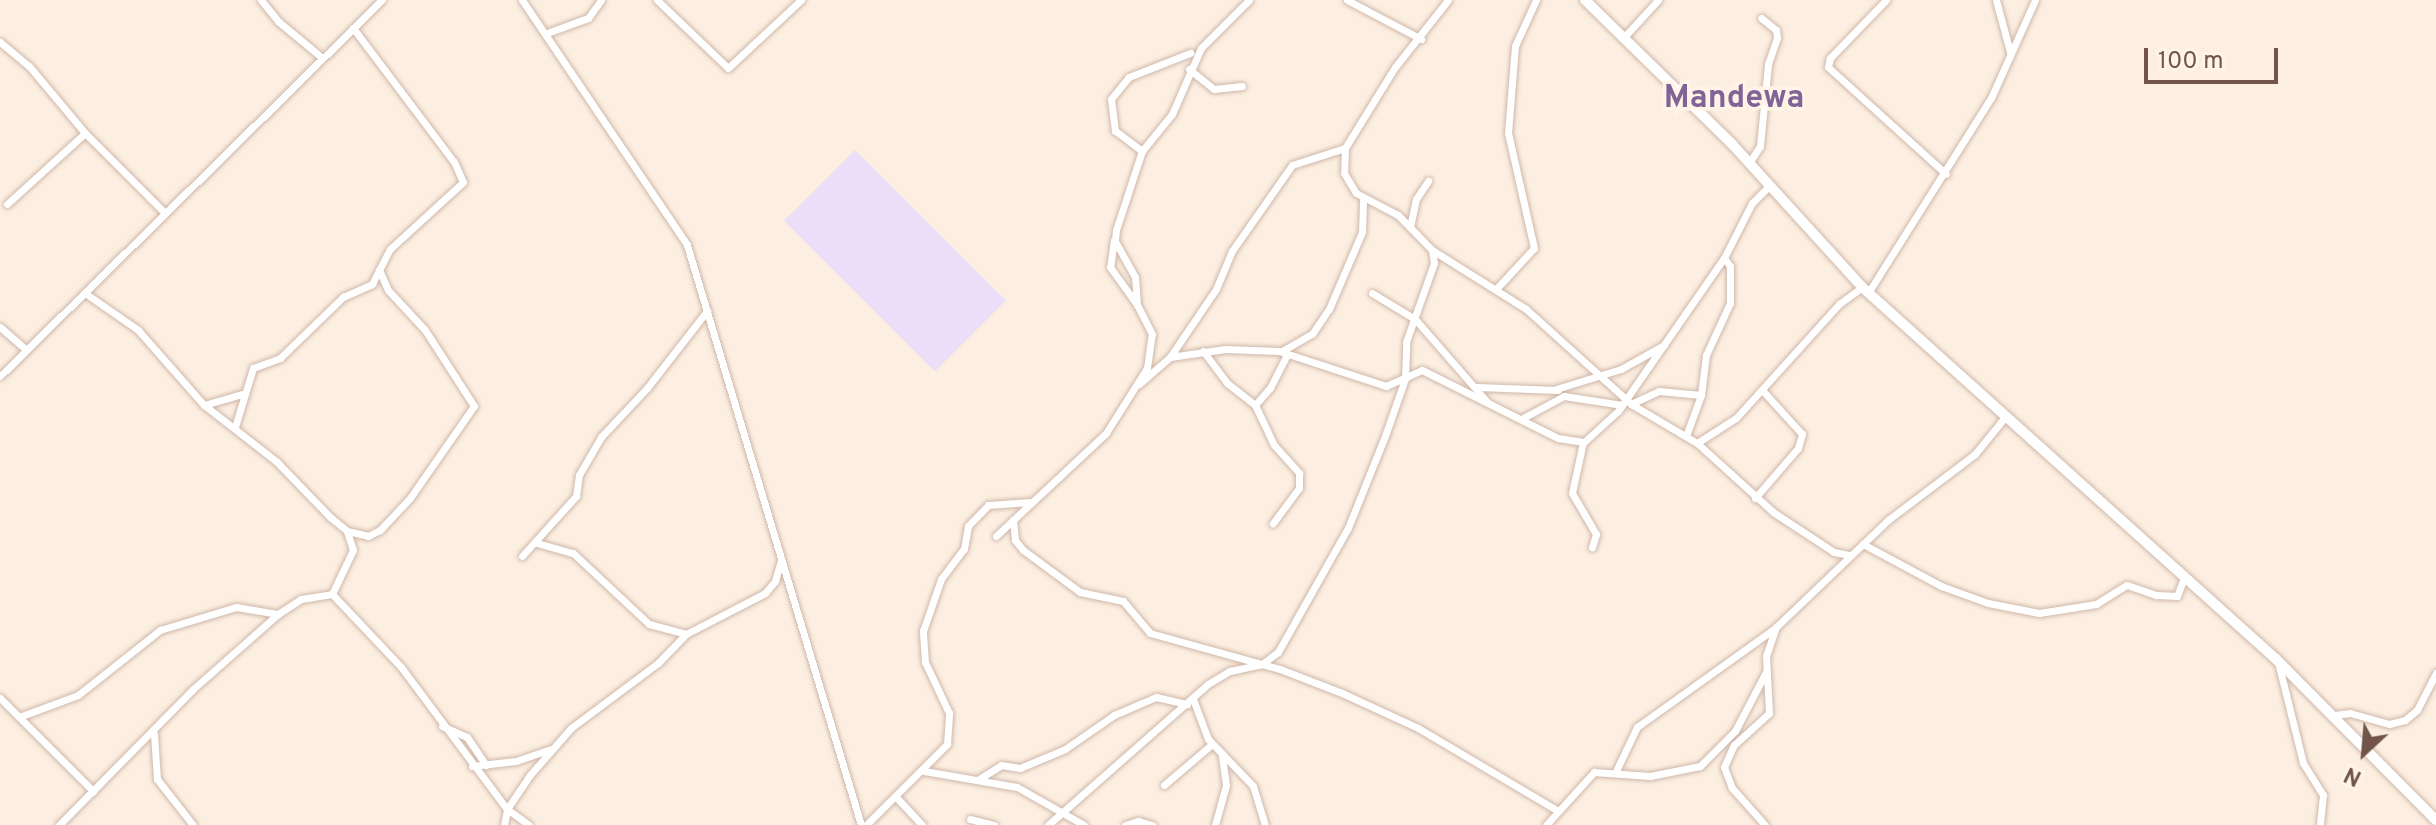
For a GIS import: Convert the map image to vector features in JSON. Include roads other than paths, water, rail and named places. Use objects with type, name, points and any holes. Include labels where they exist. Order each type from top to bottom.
[{"type":"main road","points":[[1585,0],[1625,36],[1749,163],[1865,290],[2277,660],[2436,820]]},
{"type":"street","points":[[261,0],[320,56]]},
{"type":"street","points":[[0,376],[320,56],[382,0]]},
{"type":"street","points":[[522,0],[679,229],[707,311],[864,825],[897,798],[943,751],[950,726],[922,646],[931,601],[964,549],[968,526],[978,511],[988,505],[1030,502]]},
{"type":"street","points":[[547,33],[588,18],[601,0]]},
{"type":"street","points":[[657,0],[728,68],[801,0]]},
{"type":"street","points":[[996,536],[1106,433],[1139,384],[1153,347],[1137,305],[1110,267],[1115,236],[1142,151],[1172,114],[1189,69],[1201,48],[1249,0]]},
{"type":"street","points":[[1347,0],[1421,39]]},
{"type":"street","points":[[1448,0],[1421,39],[1395,67],[1345,148],[1344,173],[1363,200],[1398,215],[1432,250],[1497,288],[1601,376],[1626,403],[1697,443],[1755,498],[1830,550],[1849,555]]},
{"type":"street","points":[[1497,288],[1534,247],[1508,121],[1515,46],[1536,0]]},
{"type":"street","points":[[1625,36],[1658,0]]},
{"type":"street","points":[[1886,0],[1830,58],[1828,67],[1946,174]]},
{"type":"street","points":[[1996,0],[2009,36],[2010,58]]},
{"type":"street","points":[[1697,443],[1723,430],[1763,391],[1839,304],[1865,290],[1946,174],[2010,58],[2035,0]]},
{"type":"street","points":[[1749,163],[1760,146],[1768,64],[1777,38],[1776,30],[1761,18]]},
{"type":"street","points":[[235,427],[242,394],[253,368],[291,350],[343,297],[372,284],[390,249],[463,182],[454,162],[353,28]]},
{"type":"street","points":[[0,42],[29,66],[85,133],[165,213]]},
{"type":"street","points":[[1142,151],[1115,131],[1111,99],[1129,77],[1190,53]]},
{"type":"street","points":[[1189,69],[1214,89],[1242,86]]},
{"type":"street","points":[[7,204],[85,133]]},
{"type":"street","points":[[1139,384],[1170,357],[1216,289],[1232,251],[1292,165],[1345,148]]},
{"type":"street","points":[[1410,227],[1416,199],[1428,181]]},
{"type":"street","points":[[1592,547],[1596,534],[1572,493],[1583,442],[1626,403],[1724,258],[1752,203],[1769,186]]},
{"type":"street","points":[[1255,405],[1270,388],[1283,353],[1312,334],[1329,309],[1362,232],[1363,200]]},
{"type":"street","points":[[1115,236],[1135,277],[1137,305]]},
{"type":"street","points":[[1048,825],[1219,677],[1262,664],[1278,652],[1348,528],[1405,379],[1406,342],[1434,263],[1432,250]]},
{"type":"street","points":[[1686,436],[1701,395],[1706,355],[1730,303],[1730,266],[1724,258]]},
{"type":"street","points":[[85,293],[138,330],[204,405],[235,427],[347,531],[368,536],[380,530],[474,410],[472,399],[425,330],[394,299],[379,270]]},
{"type":"street","points":[[1372,293],[1415,319],[1477,387],[1488,404]]},
{"type":"street","points":[[522,556],[537,543],[576,496],[579,475],[601,437],[647,388],[707,311]]},
{"type":"street","points":[[0,327],[26,350]]},
{"type":"street","points":[[1477,387],[1556,389],[1601,376],[1666,344]]},
{"type":"street","points":[[1170,357],[1203,351],[1283,353],[1386,386],[1422,370],[1558,438],[1583,442]]},
{"type":"street","points":[[1203,351],[1227,383],[1255,405],[1274,445],[1301,478],[1273,523]]},
{"type":"street","points":[[1556,389],[1575,397]]},
{"type":"street","points":[[1523,418],[1553,397],[1626,403],[1659,391],[1701,395]]},
{"type":"street","points":[[1755,498],[1798,448],[1802,434],[1763,391]]},
{"type":"street","points":[[204,405],[242,394]]},
{"type":"street","points":[[1616,771],[1637,727],[1776,627],[1837,566],[1908,503],[1975,454],[2005,417]]},
{"type":"street","points":[[1013,520],[1019,546],[1080,592],[1123,601],[1158,637],[1305,677],[1418,728],[1555,809]]},
{"type":"street","points":[[332,594],[353,550],[347,531]]},
{"type":"street","points":[[537,543],[573,553],[649,624],[686,634]]},
{"type":"street","points":[[1863,544],[1941,586],[1988,603],[2039,613],[2096,604],[2127,585],[2156,595],[2177,596],[2184,578]]},
{"type":"street","points":[[1830,550],[1837,566]]},
{"type":"street","points":[[504,825],[507,809],[552,748],[686,634],[758,599],[775,581],[781,558]]},
{"type":"street","points":[[59,825],[154,734],[192,690],[278,614],[301,599],[332,594]]},
{"type":"street","points":[[332,594],[391,655],[507,809],[529,825]]},
{"type":"street","points":[[19,717],[78,695],[160,630],[236,607],[278,614]]},
{"type":"street","points":[[1546,825],[1555,809],[1590,774],[1616,771],[1650,776],[1700,766],[1735,731],[1766,672],[1776,627]]},
{"type":"street","points":[[2277,660],[2303,763],[2323,795],[2320,825]]},
{"type":"street","points":[[1765,825],[1732,788],[1724,767],[1734,745],[1769,713],[1766,672]]},
{"type":"street","points":[[2335,715],[2350,713],[2389,724],[2405,720],[2417,710],[2436,673]]},
{"type":"street","points":[[979,779],[1001,765],[1020,768],[1065,749],[1114,715],[1150,699],[1169,696],[1190,702],[1212,744],[1253,786],[1265,825]]},
{"type":"street","points":[[0,698],[93,791]]},
{"type":"street","points":[[442,726],[467,737],[486,765]]},
{"type":"street","points":[[154,734],[157,779],[193,825]]},
{"type":"street","points":[[1164,785],[1212,744]]},
{"type":"street","points":[[472,766],[552,748]]},
{"type":"street","points":[[1215,825],[1226,785],[1222,755]]},
{"type":"street","points":[[924,771],[936,777],[979,779],[1023,790],[1084,825]]},
{"type":"street","points":[[897,798],[922,825]]},
{"type":"street","points":[[970,819],[994,825]]},
{"type":"street","points":[[1125,825],[1138,821],[1152,825]]},
{"type":"district","name":"Mandewa","points":[[1734,99]]}]
